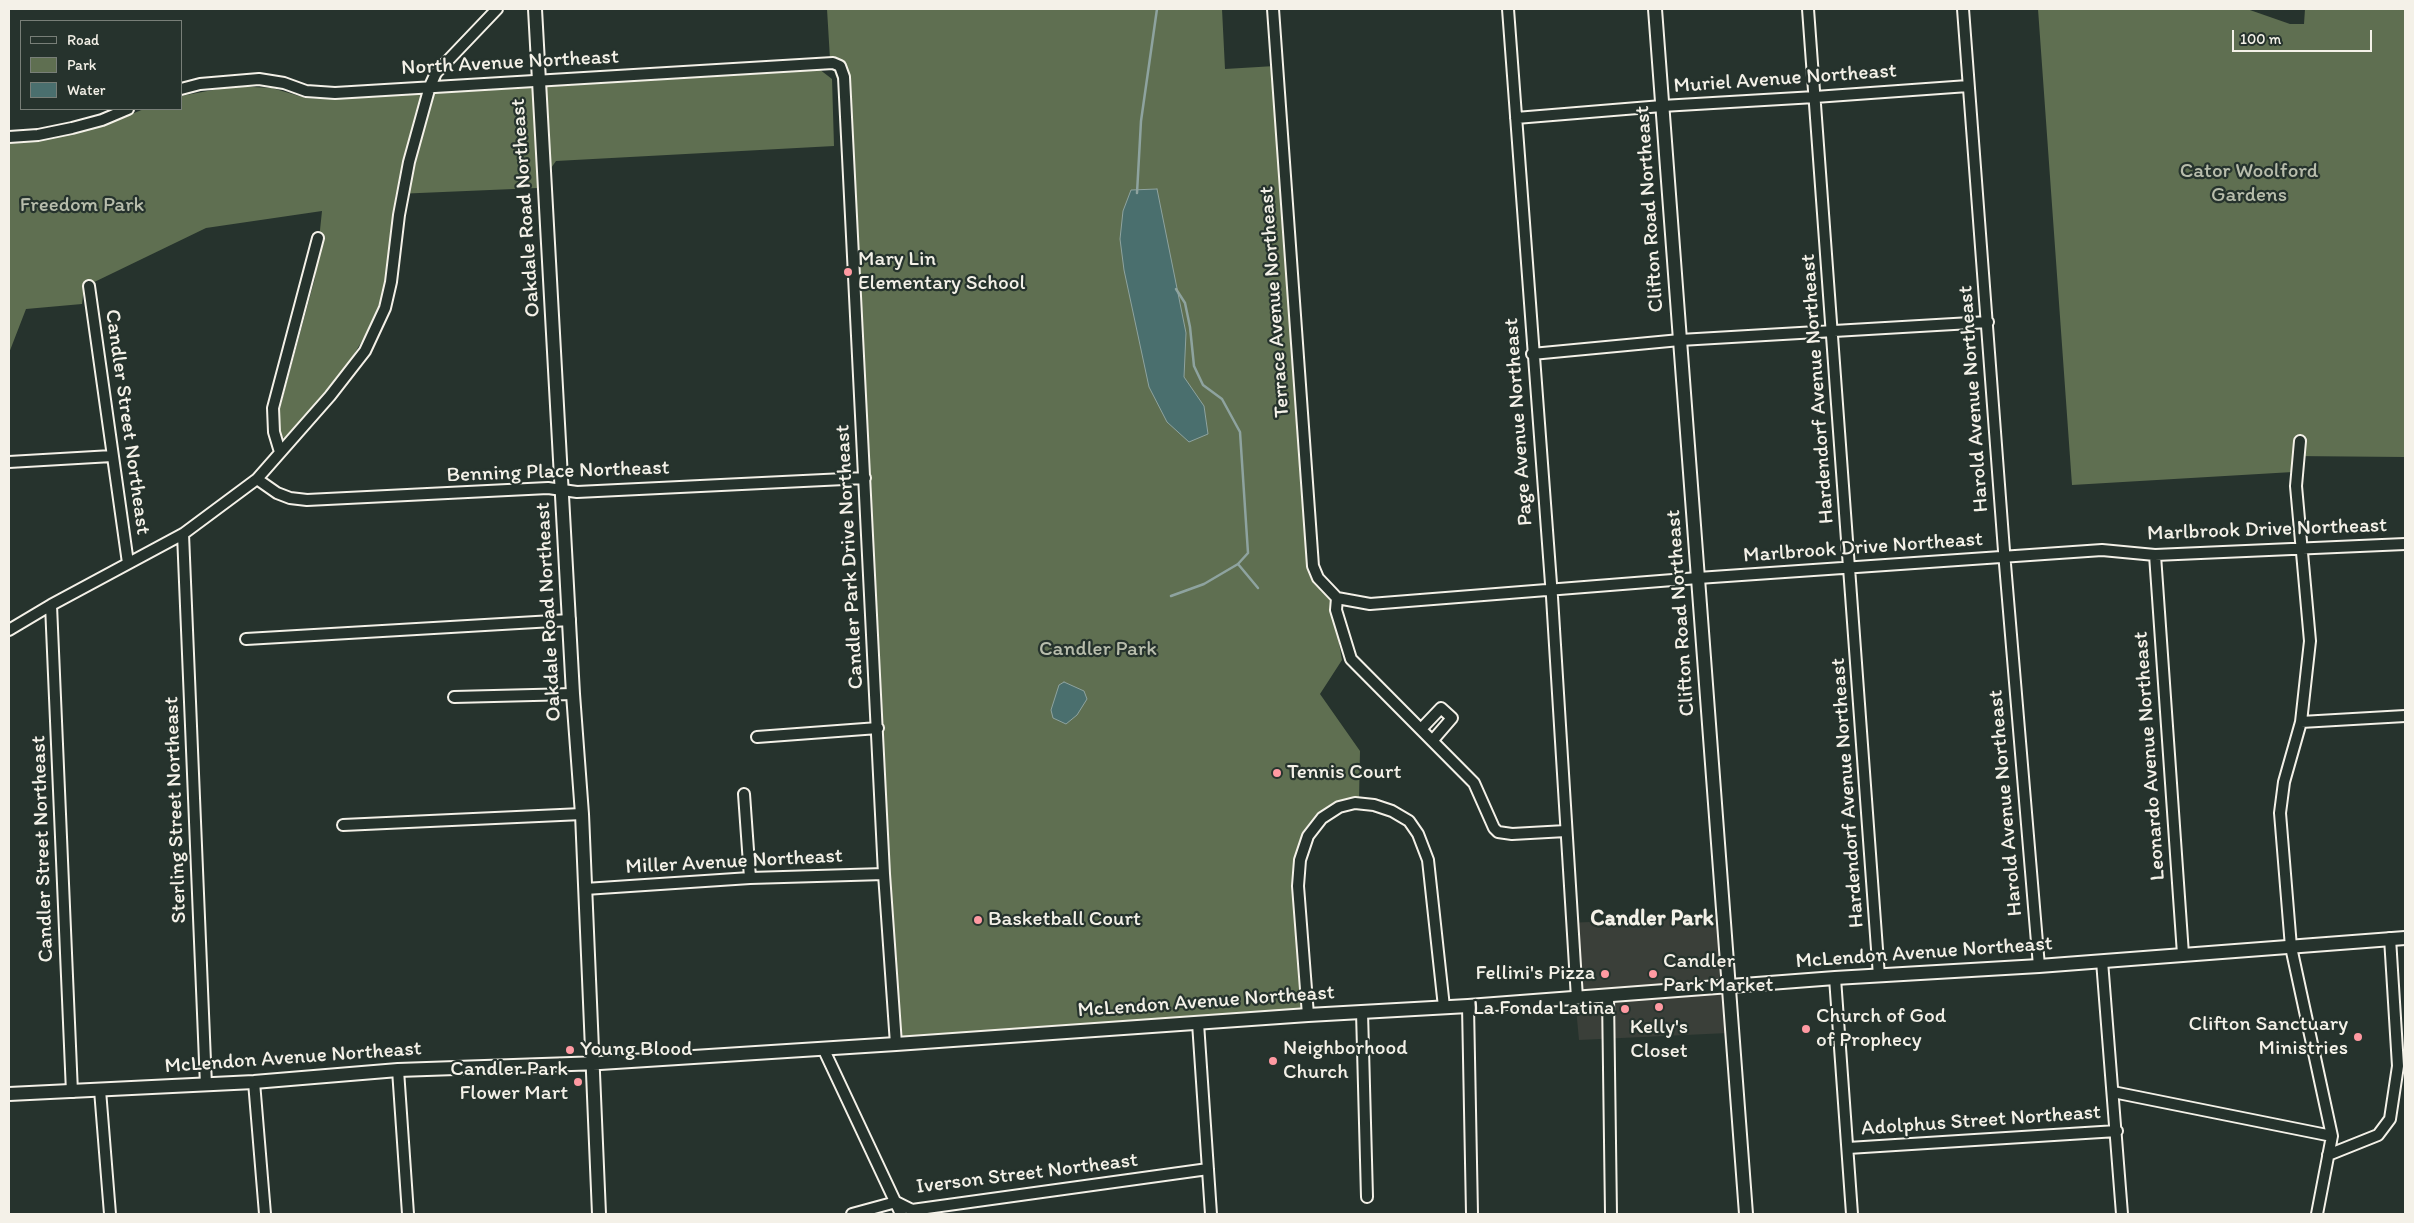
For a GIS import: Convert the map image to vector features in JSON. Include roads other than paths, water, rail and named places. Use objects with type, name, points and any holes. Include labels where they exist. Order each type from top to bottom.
[{"type":"street","points":[[10,626],[183,534],[257,479],[280,452],[297,436],[364,352],[385,308],[392,282],[399,215],[408,162],[430,86],[436,73],[497,9]]},
{"type":"street","name":"Oakdale Road Northeast","points":[[535,9],[573,694],[582,814],[599,1214]]},
{"type":"street","name":"Terrace Avenue Northeast","points":[[1273,9],[1313,566],[1318,578],[1337,598]]},
{"type":"street","name":"Page Avenue Northeast","points":[[1508,9],[1551,591],[1577,998]]},
{"type":"street","name":"Clifton Road Northeast","points":[[1656,9],[1746,1214]]},
{"type":"street","name":"Hardendorf Avenue Northeast","points":[[1808,9],[1851,569],[1879,976]]},
{"type":"street","name":"Harold Avenue Northeast","points":[[1963,9],[1988,322],[2004,558],[2039,966]]},
{"type":"street","name":"North Avenue Northeast","points":[[182,89],[200,84],[258,79],[317,92],[833,63],[841,68]]},
{"type":"street","name":"Candler Park Drive Northeast","points":[[841,68],[844,77],[856,332],[866,478],[884,874],[896,1044]]},
{"type":"street","name":"Muriel Avenue Northeast","points":[[1516,118],[1662,106],[1968,86]]},
{"type":"street","points":[[9,137],[72,128],[102,120],[126,110]]},
{"type":"street","points":[[280,452],[274,432],[273,408],[318,238]]},
{"type":"street","name":"Candler Street Northeast","points":[[89,286],[128,563]]},
{"type":"street","points":[[1532,354],[1680,340],[1988,322]]},
{"type":"street","points":[[2300,442],[2296,486],[2310,641],[2301,722],[2284,782],[2280,812],[2290,947],[2332,1136],[2317,1214]]},
{"type":"street","points":[[9,462],[112,456]]},
{"type":"street","name":"Benning Place Northeast","points":[[257,479],[276,493],[290,498],[307,500],[548,488],[577,492],[866,478]]},
{"type":"street","name":"Sterling Street Northeast","points":[[183,534],[206,1085]]},
{"type":"street","name":"Marlbrook Drive Northeast","points":[[1337,598],[1370,604],[1698,578],[1851,569],[2102,550],[2155,555],[2405,544]]},
{"type":"street","name":"Leonardo Avenue Northeast","points":[[2155,555],[2183,954]]},
{"type":"street","points":[[1337,598],[1336,610],[1352,659],[1474,783],[1491,824],[1498,832],[1512,834],[1566,832]]},
{"type":"street","name":"Candler Street Northeast","points":[[51,605],[72,1092]]},
{"type":"street","points":[[246,639],[570,620]]},
{"type":"street","points":[[454,696],[573,694]]},
{"type":"street","points":[[1421,729],[1440,708],[1452,718],[1433,740]]},
{"type":"street","points":[[2301,722],[2405,716]]},
{"type":"street","points":[[757,737],[878,728]]},
{"type":"street","points":[[744,794],[750,878]]},
{"type":"street","points":[[1308,1015],[1298,886],[1300,860],[1308,836],[1322,818],[1339,807],[1355,803],[1374,805],[1392,811],[1409,821],[1418,834],[1428,860],[1444,1007]]},
{"type":"street","points":[[342,825],[582,814]]},
{"type":"street","name":"Miller Avenue Northeast","points":[[585,888],[750,878],[884,874]]},
{"type":"street","points":[[2328,1155],[2378,1135],[2390,1119],[2398,1066],[2390,938]]},
{"type":"street","name":"McLendon Avenue Northeast","points":[[9,1094],[206,1085],[398,1070],[593,1063],[896,1044],[1308,1015],[1468,1006],[1835,978],[2039,966],[2405,938]]},
{"type":"street","points":[[2102,961],[2117,1131],[2122,1214]]},
{"type":"street","points":[[1835,978],[1852,1214]]},
{"type":"street","points":[[1608,996],[1611,1214]]},
{"type":"street","points":[[1468,1006],[1472,1214]]},
{"type":"street","points":[[1362,1012],[1367,1197]]},
{"type":"street","points":[[1198,1023],[1211,1214]]},
{"type":"street","points":[[823,1048],[901,1214]]},
{"type":"street","points":[[398,1070],[408,1214]]},
{"type":"street","points":[[254,1082],[265,1214]]},
{"type":"street","points":[[100,1090],[110,1214]]},
{"type":"street","points":[[2113,1092],[2332,1136]]},
{"type":"street","name":"Adolphus Street Northeast","points":[[1848,1148],[2117,1131]]},
{"type":"street","name":"Iverson Street Northeast","points":[[852,1214],[896,1202],[912,1210],[1208,1169]]},
{"type":"water","points":[[1157,189],[1186,333],[1184,377],[1204,406],[1208,434],[1189,442],[1167,422],[1149,387],[1124,270],[1120,239],[1123,211],[1131,190]]},
{"type":"water","points":[[1064,682],[1084,691],[1087,699],[1077,715],[1066,724],[1053,718],[1051,710],[1059,685]]},
{"type":"waterway","points":[[1137,193],[1141,121],[1157,9]]},
{"type":"waterway","points":[[1171,596],[1204,584],[1238,564],[1248,553],[1240,432],[1222,399],[1203,385],[1194,366],[1190,327],[1185,303],[1176,289]]},
{"type":"waterway","points":[[1238,564],[1258,588]]},
{"type":"place","name":"Mary Lin Elementary School","points":[[848,272]]},
{"type":"place","name":"Tennis Court","points":[[1277,773]]},
{"type":"place","name":"Basketball Court","points":[[978,920]]},
{"type":"place","name":"Fellini's Pizza","points":[[1605,974]]},
{"type":"place","name":"Candler Park Market","points":[[1653,974]]},
{"type":"place","name":"Kelly's Closet","points":[[1659,1007]]},
{"type":"place","name":"La Fonda Latina","points":[[1625,1009]]},
{"type":"place","name":"Church of God of Prophecy","points":[[1806,1029]]},
{"type":"place","name":"Clifton Sanctuary Ministries","points":[[2358,1037]]},
{"type":"place","name":"Young Blood","points":[[570,1050]]},
{"type":"place","name":"Neighborhood Church","points":[[1273,1061]]},
{"type":"place","name":"Candler Park Flower Mart","points":[[578,1082]]},
{"type":"district","name":"Candler Park","points":[[1652,919]]},
{"type":"park label","name":"Cator Woolford Gardens","points":[[2249,184]]},
{"type":"park label","name":"Freedom Park","points":[[82,206]]}]
